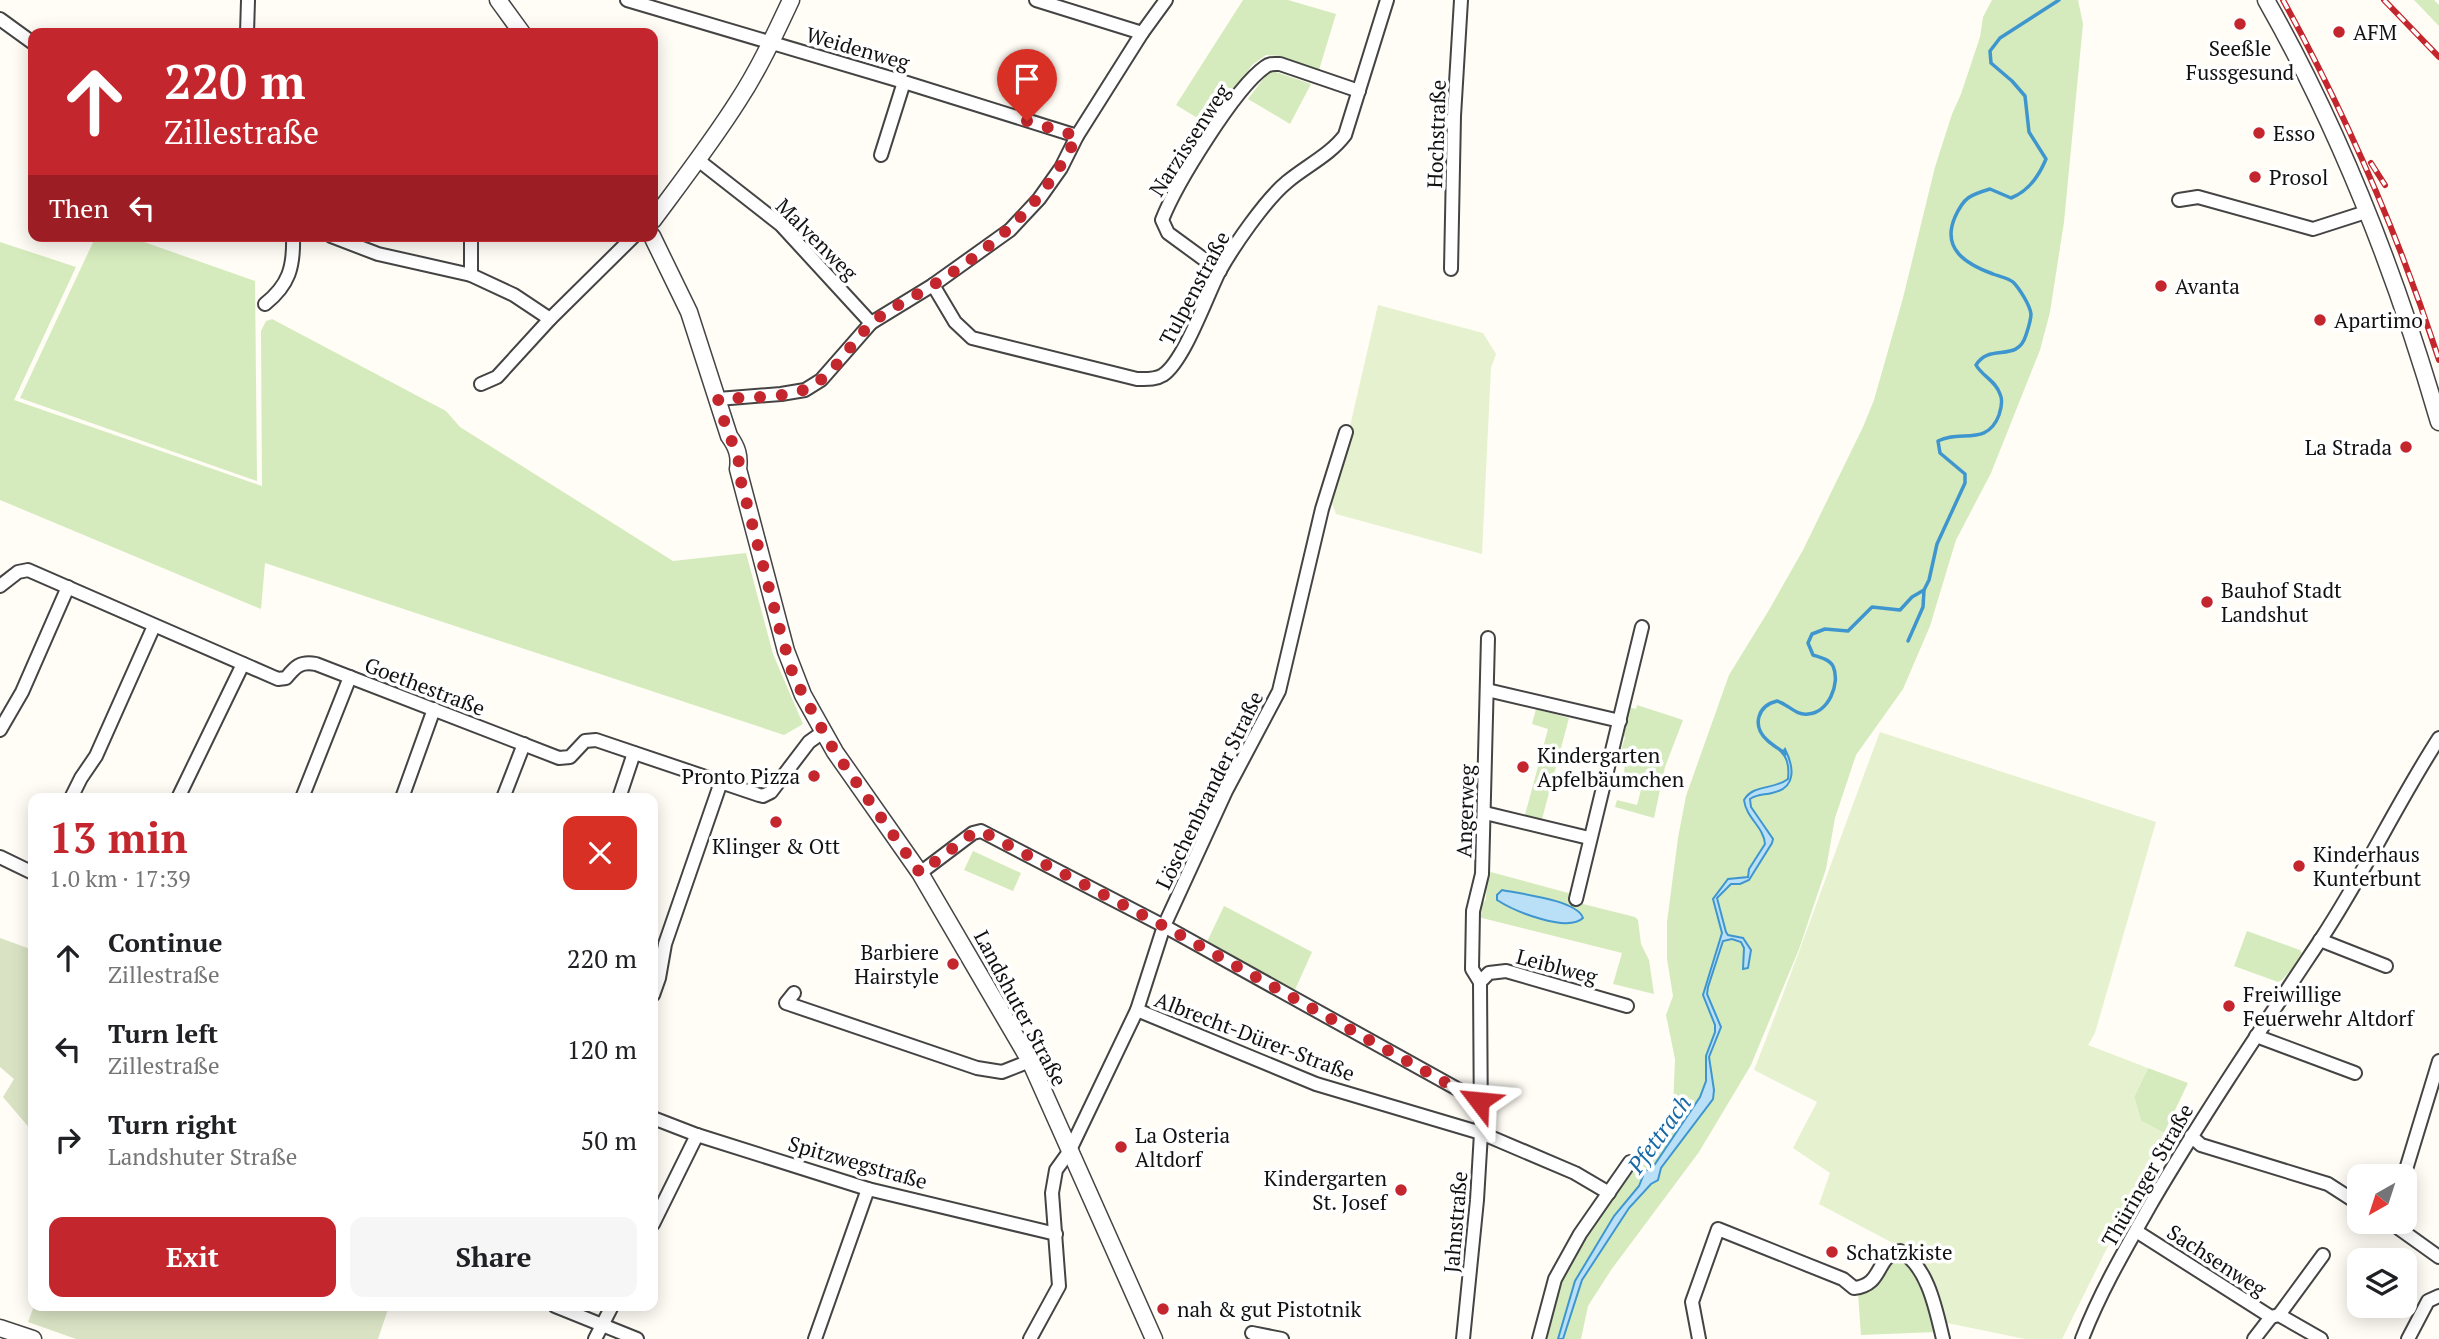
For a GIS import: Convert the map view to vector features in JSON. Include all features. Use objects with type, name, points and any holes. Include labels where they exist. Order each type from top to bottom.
[{"type":"street","points":[[247,28],[248,0]]},
{"type":"street","points":[[498,0],[518,28]]},
{"type":"street","name":"Weidenweg","points":[[627,0],[1077,136]]},
{"type":"street","points":[[658,213],[738,102],[791,0]]},
{"type":"street","points":[[1036,0],[1142,33]]},
{"type":"street","points":[[718,399],[805,390],[821,380],[871,323],[933,285],[1010,230],[1039,199],[1061,168],[1077,136],[1166,0]]},
{"type":"street","name":"Tulpenstraße","points":[[933,285],[955,322],[972,338],[1137,379],[1163,375],[1181,356],[1220,271],[1248,227],[1284,184],[1340,142],[1350,122],[1387,0]]},
{"type":"street","name":"Hochstraße","points":[[1451,269],[1454,123],[1461,0]]},
{"type":"street","points":[[2266,0],[2333,133],[2367,212],[2420,354],[2439,422]]},
{"type":"street","points":[[0,19],[28,39]]},
{"type":"street","name":"Narzissenweg","points":[[1220,271],[1168,233],[1162,220],[1202,147],[1231,104],[1270,63],[1359,91]]},
{"type":"street","points":[[881,155],[904,82]]},
{"type":"street","name":"Malvenweg","points":[[698,160],[780,225],[871,323]]},
{"type":"street","points":[[2179,200],[2198,197],[2313,229],[2367,212]]},
{"type":"street","points":[[265,304],[281,291],[294,259],[293,242]]},
{"type":"street","points":[[347,242],[378,254],[471,275],[514,295],[550,320]]},
{"type":"street","points":[[471,242],[471,275]]},
{"type":"street","points":[[481,384],[497,377],[628,242]]},
{"type":"street","name":"Landshuter Straße","points":[[655,242],[689,312],[729,436],[740,459],[738,470],[767,586],[789,662],[803,695],[835,752],[920,873],[1030,1061],[1154,1339]]},
{"type":"street","name":"Löschenbrander Straße","points":[[1030,1339],[1059,1286],[1052,1194],[1056,1170],[1069,1152],[1137,1010],[1164,926],[1226,791],[1279,691],[1322,509],[1346,432]]},
{"type":"street","name":"Goethestraße","points":[[0,586],[14,574],[24,570],[278,679],[286,678],[295,666],[309,663],[565,758],[570,757],[590,739],[759,795],[767,794],[809,742],[822,732]]},
{"type":"street","points":[[0,730],[22,692],[68,587]]},
{"type":"street","points":[[74,793],[96,756],[154,626]]},
{"type":"street","points":[[1576,898],[1642,627]]},
{"type":"street","name":"Angerweg","points":[[1480,982],[1472,969],[1473,911],[1482,874],[1488,638]]},
{"type":"street","points":[[180,793],[243,664]]},
{"type":"street","points":[[304,793],[350,677]]},
{"type":"street","points":[[1487,690],[1619,721]]},
{"type":"street","points":[[404,793],[434,709]]},
{"type":"street","name":"Thüringer Straße","points":[[2082,1339],[2090,1318],[2136,1231],[2191,1136],[2320,940],[2439,737]]},
{"type":"street","points":[[505,793],[524,744]]},
{"type":"street","points":[[621,793],[634,753]]},
{"type":"street","points":[[658,981],[665,944],[721,782]]},
{"type":"street","points":[[1485,813],[1589,838]]},
{"type":"street","points":[[920,873],[973,833],[981,831],[1164,926],[1479,1101]]},
{"type":"street","points":[[0,857],[28,871]]},
{"type":"street","points":[[2320,940],[2386,966]]},
{"type":"street","name":"Leiblweg","points":[[1480,982],[1489,973],[1506,971],[1627,1006]]},
{"type":"street","name":"Jahnstraße","points":[[1462,1339],[1478,1200],[1481,1133],[1480,982]]},
{"type":"street","points":[[794,993],[786,1003],[977,1068],[1002,1072],[1030,1061]]},
{"type":"street","name":"Albrecht-Dürer-Straße","points":[[1137,1010],[1317,1084],[1481,1133],[1575,1173],[1609,1192]]},
{"type":"street","points":[[2256,1036],[2355,1073]]},
{"type":"street","points":[[2408,1164],[2439,1061]]},
{"type":"street","name":"Spitzwegstraße","points":[[658,1120],[697,1135],[869,1189],[1056,1234]]},
{"type":"street","points":[[658,1214],[697,1135]]},
{"type":"street","points":[[2191,1136],[2201,1144],[2328,1184],[2347,1196]]},
{"type":"street","points":[[1539,1339],[1555,1279],[1580,1234],[1630,1162]]},
{"type":"street","points":[[815,1339],[869,1189]]},
{"type":"street","points":[[1699,1339],[1692,1302],[1718,1228],[1843,1279],[1854,1288],[1865,1286],[1874,1280],[1885,1258],[1892,1252],[1900,1251],[1912,1259],[1919,1270],[1936,1311],[1943,1339]]},
{"type":"street","name":"Sachsenweg","points":[[2136,1231],[2275,1316],[2321,1339]]},
{"type":"street","points":[[2408,1234],[2439,1257]]},
{"type":"street","name":"Sachsenweg","points":[[2275,1316],[2323,1255]]},
{"type":"street","points":[[2408,1339],[2428,1301],[2439,1296]]},
{"type":"street","points":[[567,1311],[637,1339]]},
{"type":"street","points":[[596,1339],[610,1311]]},
{"type":"street","points":[[2254,1339],[2275,1316]]},
{"type":"street","points":[[0,1328],[33,1339]]},
{"type":"street","points":[[1252,1333],[1282,1339]]},
{"type":"green space","points":[[1243,0],[1288,0],[1336,14],[1319,70],[1280,56],[1266,55],[1252,65],[1209,125],[1176,105]]},
{"type":"green space","points":[[1992,0],[2078,0],[2083,24],[2064,222],[2050,312],[2040,350],[1991,473],[1956,540],[1930,626],[1903,689],[1856,755],[1835,818],[1826,869],[1799,949],[1751,1065],[1699,1152],[1611,1270],[1588,1306],[1581,1339],[1546,1339],[1559,1287],[1570,1264],[1588,1232],[1633,1171],[1630,1166],[1673,1110],[1675,1059],[1666,1015],[1673,996],[1667,959],[1667,922],[1686,796],[1729,675],[1803,550],[1874,400],[1903,298],[1935,167],[1980,37],[1983,17]]},
{"type":"green space","points":[[2414,0],[2434,0],[2439,5],[2439,26]]},
{"type":"green space","points":[[1273,71],[1311,84],[1290,124],[1248,99],[1267,74]]},
{"type":"green space","points":[[0,242],[76,267],[14,400],[262,486],[261,331],[266,321],[272,319],[446,411],[460,427],[673,561],[746,553],[773,654],[803,724],[784,735],[265,563],[261,609],[0,500]]},
{"type":"green space","points":[[93,242],[144,242],[255,281],[257,481],[20,398]]},
{"type":"green space","points":[[1378,305],[1483,333],[1496,354],[1491,368],[1482,554],[1336,514],[1332,504]]},
{"type":"green space","points":[[1637,705],[1683,720],[1665,767],[1654,818],[1615,807],[1617,800],[1637,805],[1642,786],[1628,782],[1629,778],[1624,776],[1625,757],[1620,754],[1629,707],[1636,709]]},
{"type":"green space","points":[[1536,709],[1569,718],[1542,819],[1525,815],[1548,729],[1532,724]]},
{"type":"green space","points":[[1880,732],[2156,822],[2095,1033],[2088,1045],[2148,1068],[2134,1097],[2141,1121],[2164,1133],[2062,1339],[2025,1339],[1947,1323],[1919,1257],[1819,1204],[1830,1173],[1793,1148],[1817,1102],[1754,1070]]},
{"type":"green space","points":[[973,851],[1021,873],[1013,891],[964,870]]},
{"type":"green space","points":[[1487,871],[1572,894],[1571,901],[1635,917],[1638,920],[1641,944],[1649,960],[1654,994],[1613,984],[1622,953],[1478,917],[1478,910],[1486,899]]},
{"type":"green space","points":[[1224,906],[1312,952],[1294,992],[1206,944]]},
{"type":"green space","points":[[2247,931],[2300,950],[2302,953],[2295,965],[2282,980],[2278,982],[2234,966]]},
{"type":"green space","points":[[0,938],[28,948],[28,1126],[3,1097],[14,1079],[0,1067]]},
{"type":"green space","points":[[2148,1068],[2188,1083],[2164,1133],[2141,1121],[2134,1097]]},
{"type":"green space","points":[[1900,1257],[1920,1282],[1936,1332],[1861,1335],[1858,1294],[1893,1258]]},
{"type":"green space","points":[[32,1311],[387,1311],[378,1339],[76,1339],[28,1322]]},
{"type":"water","points":[[1785,749],[1791,770],[1786,787],[1750,799],[1751,807],[1773,839],[1772,843],[1749,880],[1731,884],[1717,898],[1726,932],[1728,935],[1743,938],[1751,950],[1748,968],[1743,969],[1744,948],[1741,942],[1732,939],[1723,941],[1708,987],[1707,994],[1721,1027],[1709,1057],[1713,1099],[1661,1168],[1658,1180],[1629,1208],[1582,1280],[1563,1339],[1558,1339],[1575,1281],[1614,1216],[1639,1186],[1643,1176],[1638,1171],[1648,1170],[1655,1164],[1700,1097],[1706,1081],[1706,1056],[1715,1032],[1715,1025],[1703,995],[1722,933],[1713,899],[1728,879],[1748,877],[1749,869],[1765,844],[1762,832],[1748,812],[1744,800],[1758,789],[1788,779],[1787,762],[1782,753]]},
{"type":"water","points":[[1502,890],[1560,902],[1579,912],[1583,918],[1565,923],[1540,919],[1497,900],[1497,895]]},
{"type":"waterway","name":"Pfettrach","points":[[1785,754],[1762,735],[1758,723],[1761,712],[1777,701],[1804,714],[1821,709],[1834,689],[1835,673],[1829,662],[1813,655],[1808,643],[1812,634],[1825,629],[1848,631],[1872,607],[1900,610],[1912,597],[1924,590],[1937,544],[1965,483],[1965,474],[1940,453],[1938,441],[1988,431],[1999,415],[2002,402],[1998,389],[1976,365],[1988,355],[2010,351],[2022,344],[2031,316],[2030,310],[2013,282],[1974,265],[1959,254],[1951,238],[1952,228],[1958,210],[1968,198],[1990,189],[2011,198],[2028,187],[2037,177],[2046,159],[2029,132],[2025,96],[1991,63],[1990,51],[2000,38],[2059,0]]},
{"type":"waterway","name":"Pfettrach","points":[[1908,641],[1923,607],[1924,590]]},
{"type":"railway","points":[[2283,0],[2370,177],[2407,268],[2439,360]]},
{"type":"railway","points":[[2384,0],[2439,57]]},
{"type":"railway","points":[[2371,163],[2385,185]]},
{"type":"place","name":"Seeßle Fussgesund","points":[[2240,24]]},
{"type":"place","name":"AFM","points":[[2339,32]]},
{"type":"place","name":"Esso","points":[[2259,133]]},
{"type":"place","name":"Prosol","points":[[2255,177]]},
{"type":"place","name":"Avanta","points":[[2161,286]]},
{"type":"place","name":"Apartimo","points":[[2320,320]]},
{"type":"place","name":"La Strada","points":[[2406,447]]},
{"type":"place","name":"Bauhof Stadt Landshut","points":[[2207,602]]},
{"type":"place","name":"Kindergarten Apfelbäumchen","points":[[1523,767]]},
{"type":"place","name":"Pronto Pizza","points":[[814,776]]},
{"type":"place","name":"Klinger & Ott","points":[[776,822]]},
{"type":"place","name":"Kinderhaus Kunterbunt","points":[[2299,866]]},
{"type":"place","name":"Barbiere Hairstyle","points":[[953,964]]},
{"type":"place","name":"Freiwillige Feuerwehr Altdorf","points":[[2229,1006]]},
{"type":"place","name":"La Osteria Altdorf","points":[[1121,1147]]},
{"type":"place","name":"Kindergarten St. Josef","points":[[1401,1190]]},
{"type":"place","name":"Schatzkiste","points":[[1832,1252]]},
{"type":"place","name":"nah & gut Pistotnik","points":[[1163,1309]]},
{"type":"route","points":[[1027,121],[1077,136],[1061,168],[1039,199],[1010,230],[933,285],[871,323],[839,362],[821,380],[805,390],[718,399],[729,436],[740,459],[738,470],[767,586],[792,671],[803,695],[835,752],[920,873],[973,833],[981,831],[1164,926],[1479,1101]]}]
